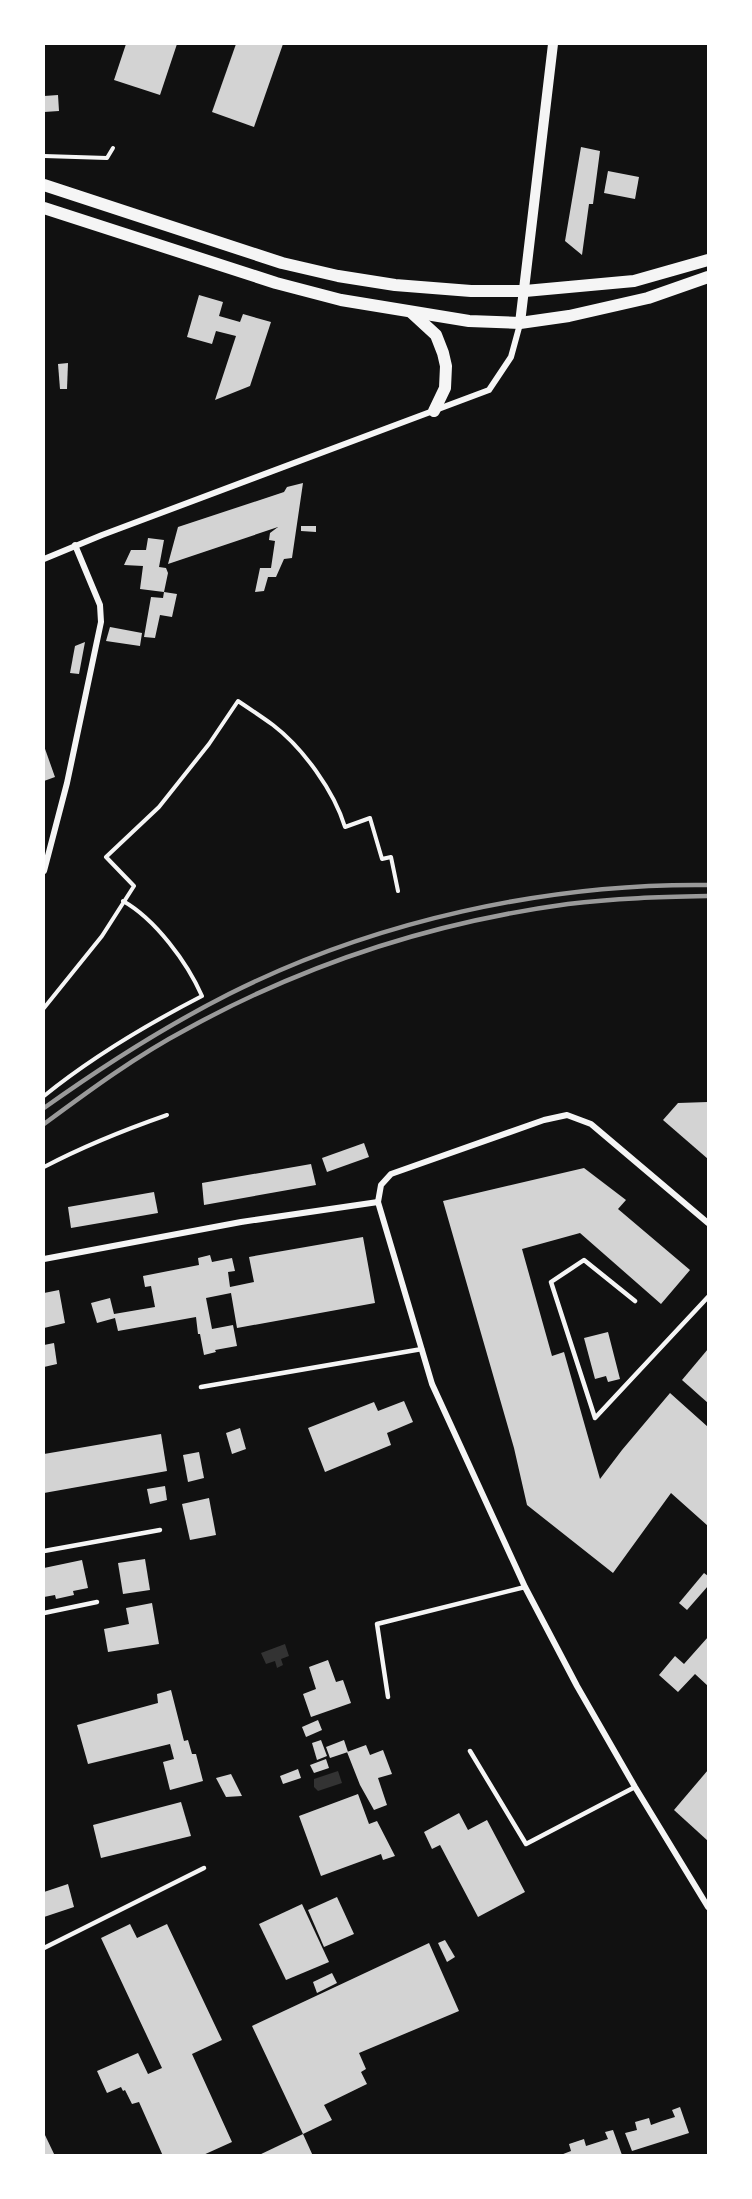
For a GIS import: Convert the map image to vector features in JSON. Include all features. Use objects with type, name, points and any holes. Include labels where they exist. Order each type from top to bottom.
[{"type":"main road","points":[[44,186],[282,263],[338,276],[395,285],[471,291],[525,291],[634,281],[708,260]]},
{"type":"main road","points":[[44,208],[276,283],[341,300],[469,321],[520,323],[570,316],[648,298],[708,278]]},
{"type":"main road","points":[[410,311],[436,335],[443,353],[446,366],[445,388],[434,411]]},
{"type":"street","points":[[44,559],[75,545],[489,390],[511,357],[520,323],[553,44]]},
{"type":"street","points":[[44,871],[67,783],[101,622],[100,605],[75,545]]},
{"type":"street","points":[[708,1224],[591,1124],[567,1115],[544,1120],[391,1174],[381,1185],[378,1202],[432,1384],[525,1587],[634,1787],[708,1907]]},
{"type":"street","points":[[44,1259],[241,1222],[378,1202]]},
{"type":"lane","points":[[635,1302],[584,1260],[551,1282],[595,1418],[708,1297]]},
{"type":"lane","points":[[201,1387],[422,1349]]},
{"type":"lane","points":[[44,1551],[160,1530]]},
{"type":"lane","points":[[388,1697],[377,1624],[525,1587]]},
{"type":"lane","points":[[44,1613],[96,1602]]},
{"type":"lane","points":[[470,1751],[526,1844],[634,1787]]},
{"type":"lane","points":[[44,1948],[204,1868]]},
{"type":"path","points":[[44,156],[107,158],[113,148]]},
{"type":"path","points":[[44,1008],[102,936],[134,886],[106,856],[159,807],[209,744],[238,701],[273,725],[296,746],[327,787],[345,827],[370,818],[382,859],[391,857],[398,891]]},
{"type":"path","points":[[44,1096],[105,1052],[155,1020],[202,996],[185,965],[158,931],[145,916],[123,901]]},
{"type":"path","points":[[44,1167],[89,1145],[167,1115]]},
{"type":"shaded area","points":[[285,1644],[289,1656],[281,1659],[283,1665],[277,1668],[275,1661],[266,1664],[261,1653]]},
{"type":"shaded area","points":[[338,1771],[342,1783],[318,1791],[314,1787],[314,1779]]},
{"type":"building","points":[[126,44],[177,44],[160,95],[114,80]]},
{"type":"building","points":[[236,44],[283,44],[254,127],[212,112]]},
{"type":"building","points":[[58,95],[59,111],[44,112],[44,96]]},
{"type":"building","points":[[581,147],[600,151],[593,204],[589,204],[582,255],[565,241]]},
{"type":"building","points":[[608,171],[639,177],[635,199],[604,193]]},
{"type":"building","points":[[199,295],[223,302],[219,316],[240,322],[243,314],[271,322],[250,386],[215,400],[236,336],[216,331],[212,344],[187,337]]},
{"type":"building","points":[[68,363],[67,389],[60,389],[58,364]]},
{"type":"building","points":[[303,483],[292,558],[284,559],[276,577],[268,577],[264,591],[255,592],[260,568],[271,568],[275,541],[269,540],[270,533],[278,527],[168,564],[178,527],[284,492],[287,487]]},
{"type":"building","points":[[301,526],[316,526],[316,532],[301,531]]},
{"type":"building","points":[[148,538],[164,540],[159,567],[166,568],[168,573],[164,592],[140,589],[143,566],[124,565],[131,550],[146,550]]},
{"type":"building","points":[[164,592],[177,594],[172,617],[160,615],[155,638],[144,637],[151,597],[163,598]]},
{"type":"building","points":[[110,627],[142,633],[140,646],[106,641]]},
{"type":"building","points":[[85,642],[79,674],[70,673],[75,646]]},
{"type":"building","points":[[44,746],[55,777],[44,781]]},
{"type":"building","points":[[708,1102],[708,1159],[663,1120],[678,1103]]},
{"type":"building","points":[[364,1143],[369,1157],[327,1172],[322,1158]]},
{"type":"building","points":[[311,1164],[316,1185],[204,1205],[202,1183]]},
{"type":"building","points":[[584,1168],[626,1200],[618,1209],[690,1270],[661,1304],[580,1233],[522,1249],[552,1356],[564,1352],[600,1479],[670,1393],[708,1427],[708,1526],[671,1493],[613,1573],[527,1505],[514,1448],[443,1201]]},
{"type":"building","points":[[154,1192],[158,1213],[71,1228],[68,1207]]},
{"type":"building","points":[[363,1237],[375,1303],[237,1328],[231,1293],[206,1298],[212,1329],[233,1325],[237,1346],[215,1350],[216,1352],[204,1355],[196,1317],[118,1331],[115,1318],[97,1323],[91,1303],[110,1298],[114,1314],[155,1307],[151,1286],[145,1287],[143,1276],[199,1265],[198,1258],[210,1255],[212,1262],[232,1258],[235,1271],[228,1272],[230,1287],[254,1282],[249,1257]]},
{"type":"building","points":[[59,1290],[65,1323],[44,1328],[44,1293]]},
{"type":"building","points":[[608,1332],[620,1379],[608,1382],[606,1376],[595,1379],[584,1338]]},
{"type":"building","points":[[54,1343],[57,1364],[44,1367],[44,1345]]},
{"type":"building","points":[[708,1349],[708,1403],[682,1380]]},
{"type":"building","points":[[404,1401],[413,1422],[387,1433],[391,1445],[325,1472],[308,1428],[374,1402],[378,1411]]},
{"type":"building","points":[[240,1428],[246,1449],[232,1454],[226,1433]]},
{"type":"building","points":[[161,1434],[167,1471],[44,1493],[44,1454]]},
{"type":"building","points":[[199,1452],[204,1478],[188,1482],[183,1455]]},
{"type":"building","points":[[165,1486],[167,1500],[150,1504],[147,1489]]},
{"type":"building","points":[[209,1498],[216,1535],[190,1540],[182,1504]]},
{"type":"building","points":[[145,1559],[150,1590],[123,1594],[118,1563]]},
{"type":"building","points":[[82,1560],[88,1588],[73,1591],[74,1595],[56,1599],[55,1595],[44,1597],[44,1568]]},
{"type":"building","points":[[704,1573],[708,1576],[708,1586],[687,1610],[679,1603]]},
{"type":"building","points":[[152,1603],[159,1644],[108,1652],[104,1629],[129,1624],[126,1608]]},
{"type":"building","points":[[708,1637],[708,1686],[695,1674],[678,1692],[659,1675],[675,1656],[684,1664]]},
{"type":"building","points":[[328,1660],[336,1682],[343,1680],[351,1703],[311,1717],[303,1694],[316,1689],[309,1667]]},
{"type":"building","points":[[171,1690],[184,1741],[188,1740],[192,1754],[196,1754],[203,1781],[170,1790],[163,1762],[174,1759],[170,1744],[88,1764],[77,1725],[158,1703],[157,1694]]},
{"type":"building","points":[[318,1720],[322,1730],[306,1737],[302,1727]]},
{"type":"building","points":[[321,1740],[327,1756],[317,1760],[312,1743]]},
{"type":"building","points":[[344,1740],[348,1752],[330,1758],[326,1747]]},
{"type":"building","points":[[366,1745],[370,1755],[383,1750],[392,1774],[378,1778],[387,1805],[374,1810],[360,1785],[347,1752]]},
{"type":"building","points":[[326,1759],[329,1768],[314,1773],[310,1765]]},
{"type":"building","points":[[298,1769],[301,1778],[283,1784],[280,1776]]},
{"type":"building","points":[[708,1770],[708,1841],[674,1810]]},
{"type":"building","points":[[231,1774],[242,1796],[226,1797],[216,1778]]},
{"type":"building","points":[[358,1794],[369,1824],[377,1821],[395,1856],[383,1860],[381,1854],[321,1876],[299,1816]]},
{"type":"building","points":[[181,1802],[191,1836],[101,1858],[93,1825]]},
{"type":"building","points":[[459,1813],[468,1830],[487,1820],[525,1892],[478,1917],[440,1845],[432,1849],[424,1832]]},
{"type":"building","points":[[68,1884],[74,1907],[44,1917],[44,1892]]},
{"type":"building","points":[[337,1897],[354,1934],[324,1947],[308,1910]]},
{"type":"building","points":[[302,1904],[329,1962],[286,1980],[259,1924]]},
{"type":"building","points":[[130,1924],[137,1938],[167,1924],[222,2040],[192,2054],[232,2142],[201,2156],[163,2156],[139,2102],[132,2104],[121,2087],[107,2093],[97,2071],[138,2053],[148,2074],[162,2068],[101,1938]]},
{"type":"building","points":[[445,1940],[455,1957],[447,1962],[438,1943]]},
{"type":"building","points":[[429,1943],[459,2011],[359,2053],[366,2069],[361,2072],[367,2084],[324,2105],[332,2120],[303,2134],[252,2026]]},
{"type":"building","points":[[332,1973],[337,1983],[317,1993],[313,1982]]},
{"type":"building","points":[[680,2107],[689,2133],[632,2151],[625,2133],[637,2130],[635,2122],[649,2118],[651,2125],[675,2117],[672,2110]]},
{"type":"building","points":[[613,2130],[622,2155],[558,2156],[571,2151],[569,2144],[584,2139],[586,2146],[608,2139],[605,2132]]},
{"type":"building","points":[[44,2133],[55,2156],[44,2156]]},
{"type":"building","points":[[303,2134],[313,2156],[257,2156]]},
{"type":"railway","points":[[44,1108],[134,1048],[181,1020],[285,968],[342,946],[462,911],[524,899],[647,886],[708,885]]},
{"type":"railway","points":[[44,1124],[131,1062],[168,1039],[278,985],[372,949],[469,922],[568,904],[621,899],[708,896]]}]
